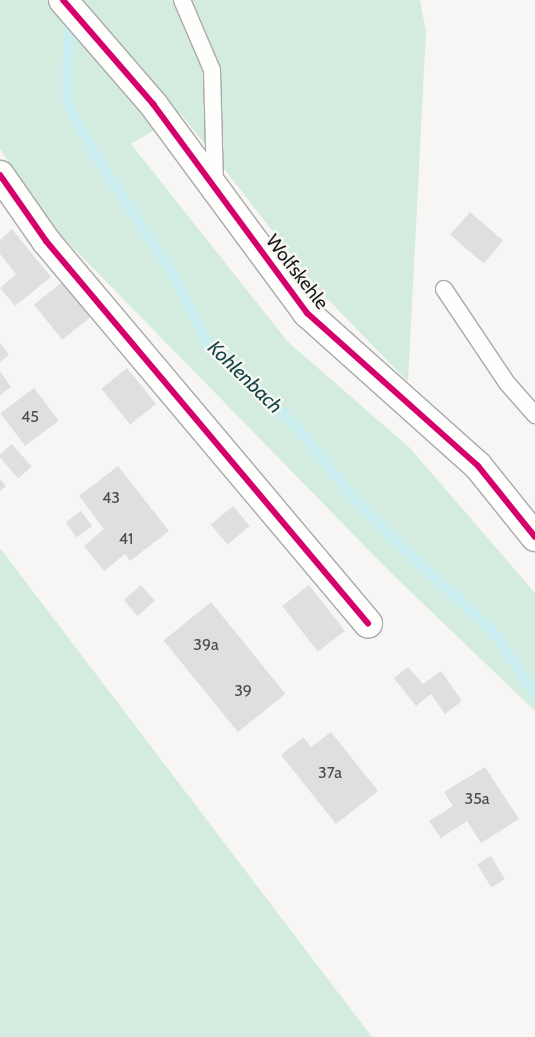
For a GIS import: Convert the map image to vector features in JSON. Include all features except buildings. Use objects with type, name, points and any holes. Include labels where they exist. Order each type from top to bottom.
[{"type":"street","name":"Wolfskehle","points":[[62,0],[153,104],[215,192],[307,313],[478,466],[535,537]]},
{"type":"street","points":[[0,175],[46,241],[368,624]]},
{"type":"lane","points":[[182,0],[212,70],[215,192]]},
{"type":"lane","points":[[444,289],[507,383],[535,415]]},
{"type":"green space","points":[[0,0],[420,0],[426,32],[408,382],[318,289],[181,114],[131,144],[288,342],[410,448],[535,593],[535,711],[390,572],[51,225],[0,149]]},
{"type":"green space","points":[[0,548],[372,1037],[0,1037]]},
{"type":"waterway","name":"Kohlenbach","points":[[68,12],[67,103],[98,160],[169,268],[206,341],[296,426],[355,500],[393,539],[492,630],[535,694]]},
{"type":"cycle path","points":[[63,0],[153,104],[307,313],[478,466],[535,537]]},
{"type":"cycle path","points":[[0,175],[46,241],[368,623]]}]
